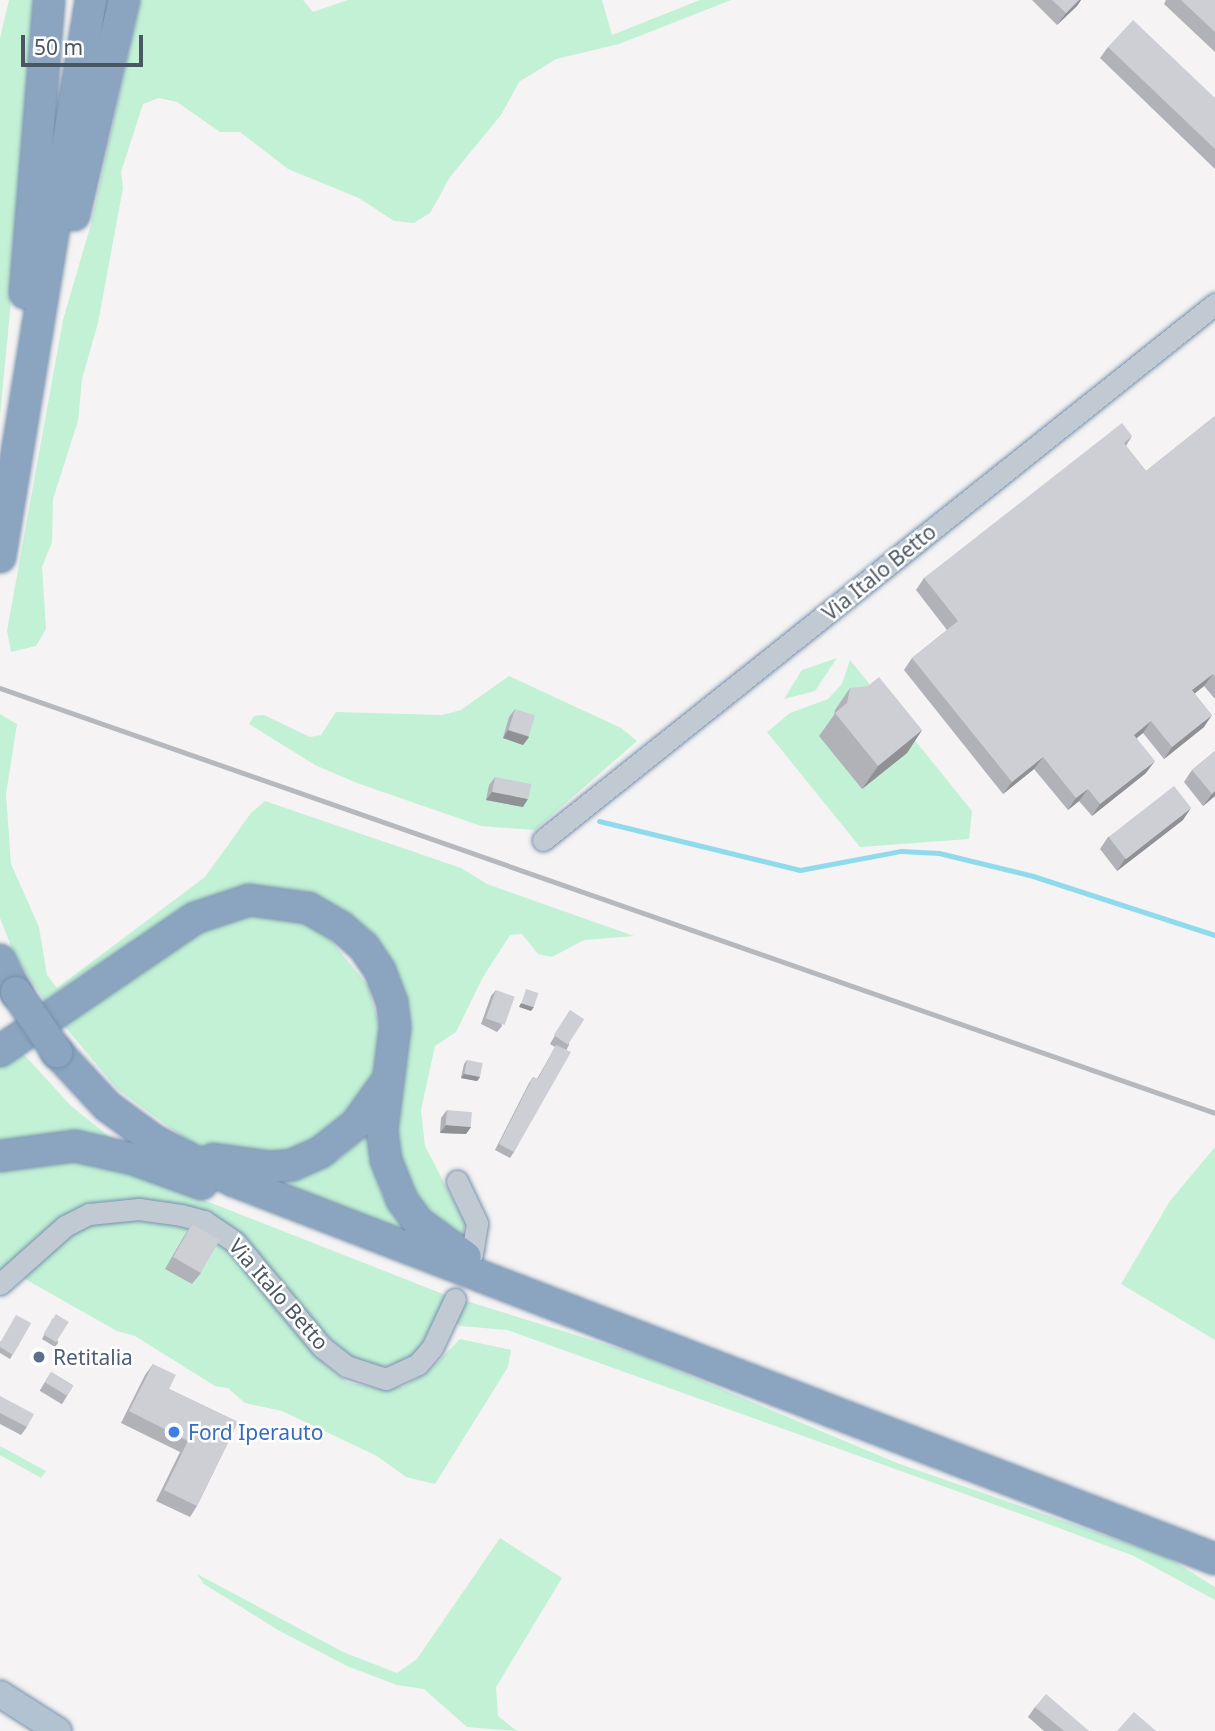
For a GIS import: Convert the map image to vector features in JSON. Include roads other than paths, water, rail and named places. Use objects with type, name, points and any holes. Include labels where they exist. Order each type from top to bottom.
[{"type":"highway","points":[[38,324],[24,306],[49,0]]},
{"type":"highway","points":[[0,557],[91,0]]},
{"type":"highway","points":[[38,324],[55,299],[124,0]]},
{"type":"highway","points":[[0,1051],[195,918],[228,904],[279,901],[308,908],[341,927],[364,947],[380,971],[392,1002],[395,1028],[382,1131],[386,1160],[402,1200],[434,1237],[460,1254],[508,1273],[524,1292]]},
{"type":"highway","points":[[0,960],[16,992],[57,1052],[107,1106],[183,1157],[278,1198],[1215,1559]]},
{"type":"highway","points":[[107,1106],[131,1112],[214,1159],[270,1167],[292,1165],[340,1140],[389,1076]]},
{"type":"highway","points":[[0,1157],[75,1146],[133,1159],[249,1201],[278,1198]]},
{"type":"main road","points":[[0,1694],[58,1731]]},
{"type":"street","name":"Via Italo Betto","points":[[542,840],[1215,304]]},
{"type":"street","points":[[457,1181],[478,1230],[472,1254]]},
{"type":"street","name":"Via Italo Betto","points":[[0,1284],[65,1226],[89,1214],[139,1209],[181,1215],[204,1221],[235,1241],[322,1347],[345,1366],[386,1379],[418,1364],[432,1348],[455,1299]]},
{"type":"waterway","points":[[599,821],[800,870],[901,851],[939,853],[1033,876],[1215,935]]},
{"type":"railway","points":[[0,688],[1215,1113]]},
{"type":"place","name":"Retitalia","points":[[39,1357]]},
{"type":"place","name":"Ford Iperauto","points":[[174,1432]]}]
